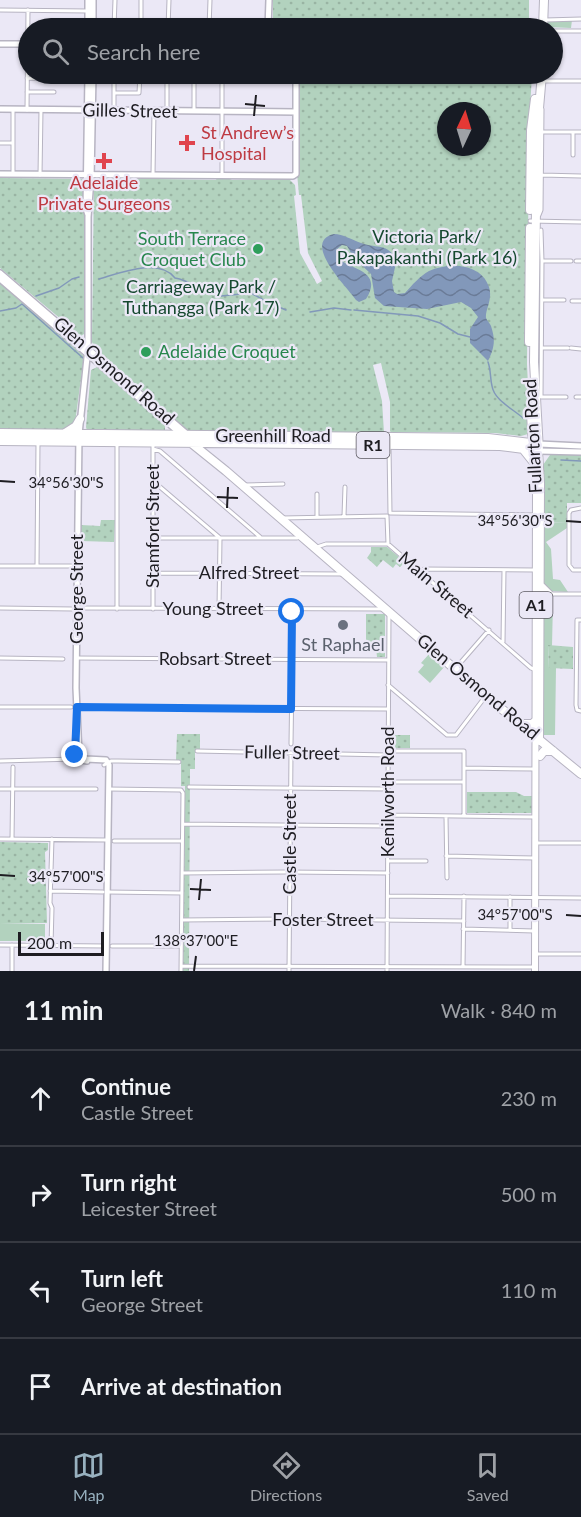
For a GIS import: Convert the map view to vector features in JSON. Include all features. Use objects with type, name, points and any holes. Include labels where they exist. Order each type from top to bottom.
[{"type":"highway","points":[[538,0],[540,18]]},
{"type":"highway","points":[[542,18],[544,0]]},
{"type":"highway","name":"Fullarton Road","points":[[536,447],[535,219],[540,84]]},
{"type":"highway","name":"Fullarton Road","points":[[535,280],[529,364],[532,429],[536,447]]},
{"type":"highway","points":[[64,434],[76,426],[80,419]]},
{"type":"highway","points":[[510,440],[525,438],[531,434],[532,429]]},
{"type":"highway","name":"Greenhill Road","points":[[0,433],[55,438],[488,438],[510,440],[536,447]]},
{"type":"highway","name":"Greenhill Road","points":[[0,441],[38,442],[64,434],[79,438]]},
{"type":"highway","name":"Greenhill Road","points":[[117,438],[153,446],[190,439],[209,443],[500,446],[522,449],[536,447]]},
{"type":"highway","name":"Glen Osmond Road","points":[[190,439],[226,471]]},
{"type":"highway","name":"Glen Osmond Road","points":[[190,439],[486,696],[581,774]]},
{"type":"highway","points":[[209,443],[206,448],[209,454]]},
{"type":"highway","points":[[522,449],[537,462]]},
{"type":"highway","points":[[521,724],[532,724],[536,721]]},
{"type":"highway","points":[[540,756],[544,751],[555,751]]},
{"type":"main road","name":"Fullarton Road","points":[[536,447],[541,584],[538,594],[540,604],[536,721],[540,756],[536,800]]},
{"type":"main road","name":"Fullarton Road","points":[[536,969],[538,594],[536,570],[539,515]]},
{"type":"main road","points":[[541,584],[552,594]]},
{"type":"street","points":[[88,0],[92,18]]},
{"type":"street","points":[[90,18],[93,0]]},
{"type":"street","points":[[114,18],[115,0]]},
{"type":"street","points":[[141,0],[141,18]]},
{"type":"street","points":[[168,18],[169,0]]},
{"type":"street","points":[[209,18],[210,0]]},
{"type":"street","points":[[268,18],[269,0]]},
{"type":"street","points":[[0,10],[91,11]]},
{"type":"street","points":[[28,10],[28,18]]},
{"type":"street","points":[[563,22],[581,19]]},
{"type":"street","points":[[563,31],[581,31]]},
{"type":"street","points":[[0,44],[18,44]]},
{"type":"street","points":[[563,79],[581,81]]},
{"type":"street","points":[[27,84],[27,110]]},
{"type":"street","name":"George Street","points":[[79,758],[74,707],[77,658],[75,609],[78,566],[79,438],[88,348],[88,217],[86,209],[89,175],[90,84]]},
{"type":"street","points":[[114,110],[115,84]]},
{"type":"street","points":[[115,93],[140,93],[140,84]]},
{"type":"street","points":[[167,84],[167,111]]},
{"type":"street","points":[[194,84],[194,111]]},
{"type":"street","points":[[222,84],[222,176]]},
{"type":"street","points":[[0,174],[289,176],[296,174],[296,84]]},
{"type":"street","points":[[27,92],[54,92]]},
{"type":"street","name":"Fullarton Road","points":[[535,219],[541,210],[542,176],[536,147],[542,132],[543,101]]},
{"type":"street","name":"Gilles Street","points":[[0,109],[296,112]]},
{"type":"street","points":[[13,110],[13,174]]},
{"type":"street","points":[[40,110],[40,175]]},
{"type":"street","points":[[153,176],[154,111]]},
{"type":"street","points":[[542,132],[581,132]]},
{"type":"street","points":[[573,132],[573,155]]},
{"type":"street","points":[[0,143],[13,143]]},
{"type":"street","points":[[542,176],[581,176]]},
{"type":"street","points":[[535,219],[581,222]]},
{"type":"street","name":"Fullarton Road","points":[[541,230],[542,261],[535,280],[542,300],[541,397],[566,397]]},
{"type":"street","points":[[542,261],[571,261]]},
{"type":"street","points":[[576,261],[581,261]]},
{"type":"street","name":"Glen Osmond Road","points":[[0,273],[87,355],[190,439]]},
{"type":"street","name":"Glen Osmond Road","points":[[0,279],[88,348],[190,439]]},
{"type":"street","points":[[542,300],[564,300]]},
{"type":"street","points":[[572,300],[581,301]]},
{"type":"street","points":[[542,348],[581,349]]},
{"type":"street","points":[[117,438],[117,609]]},
{"type":"street","points":[[37,566],[38,442]]},
{"type":"street","points":[[389,445],[388,511],[392,513],[539,515]]},
{"type":"street","points":[[153,446],[261,538]]},
{"type":"street","name":"Stamford Street","points":[[153,446],[153,609]]},
{"type":"street","name":"Greenhill Road","points":[[536,447],[581,446]]},
{"type":"street","name":"Greenhill Road","points":[[536,447],[552,452],[581,452]]},
{"type":"street","points":[[537,462],[544,455],[552,452]]},
{"type":"street","points":[[153,481],[220,538]]},
{"type":"street","points":[[243,486],[247,483],[283,484]]},
{"type":"street","points":[[344,516],[345,487]]},
{"type":"street","points":[[317,494],[317,516]]},
{"type":"street","points":[[581,508],[571,510],[569,513],[570,565],[573,570],[581,570]]},
{"type":"street","points":[[280,518],[287,516],[387,516],[388,544]]},
{"type":"street","points":[[153,538],[297,538],[301,536]]},
{"type":"street","points":[[219,609],[220,538]]},
{"type":"street","name":"Main Street","points":[[315,548],[326,544],[388,544],[531,668],[538,670]]},
{"type":"street","points":[[0,566],[78,566]]},
{"type":"street","points":[[419,571],[424,569],[536,570]]},
{"type":"street","points":[[503,642],[504,570]]},
{"type":"street","name":"Alfred Street","points":[[153,573],[346,573]]},
{"type":"street","points":[[538,594],[581,594]]},
{"type":"street","points":[[540,604],[552,594]]},
{"type":"street","points":[[372,610],[375,600]]},
{"type":"street","name":"Young Street","points":[[0,608],[388,611]]},
{"type":"street","points":[[291,744],[293,610]]},
{"type":"street","name":"Kenilworth Road","points":[[387,969],[388,611]]},
{"type":"street","points":[[579,620],[579,673],[576,705],[577,710],[581,711]]},
{"type":"street","points":[[455,669],[489,630]]},
{"type":"street","points":[[0,658],[63,659]]},
{"type":"street","name":"Robsart Street","points":[[77,658],[388,660]]},
{"type":"street","points":[[388,685],[447,735],[456,735],[486,696]]},
{"type":"street","points":[[0,707],[388,709]]},
{"type":"street","name":"Fuller Street","points":[[197,751],[388,754]]},
{"type":"street","points":[[396,751],[464,751],[464,816]]},
{"type":"street","name":"Castle Street","points":[[289,969],[291,753]]},
{"type":"street","points":[[0,761],[79,758],[80,761],[99,761],[106,764],[118,761],[179,762]]},
{"type":"street","points":[[106,764],[110,840],[105,892],[109,946],[106,971]]},
{"type":"street","points":[[12,839],[13,767]]},
{"type":"street","points":[[464,768],[536,769]]},
{"type":"street","points":[[388,782],[464,782]]},
{"type":"street","points":[[189,787],[388,789]]},
{"type":"street","points":[[0,789],[96,789]]},
{"type":"street","points":[[108,789],[181,790],[183,793],[181,971]]},
{"type":"street","points":[[388,815],[536,818]]},
{"type":"street","points":[[446,817],[447,878]]},
{"type":"street","points":[[183,824],[387,826]]},
{"type":"street","points":[[0,839],[182,841]]},
{"type":"street","points":[[51,945],[52,839]]},
{"type":"street","points":[[536,843],[581,843]]},
{"type":"street","points":[[447,856],[536,858]]},
{"type":"street","points":[[387,861],[426,861]]},
{"type":"street","points":[[182,873],[388,873]]},
{"type":"street","points":[[50,891],[182,893]]},
{"type":"street","points":[[388,896],[581,898]]},
{"type":"street","points":[[462,966],[464,896]]},
{"type":"street","points":[[510,897],[510,930]]},
{"type":"street","name":"Foster Street","points":[[182,920],[464,921]]},
{"type":"street","points":[[463,929],[536,931]]},
{"type":"street","points":[[0,945],[181,946]]},
{"type":"street","points":[[12,945],[12,971]]},
{"type":"street","points":[[536,954],[581,954]]},
{"type":"street","points":[[181,966],[289,969],[462,966],[536,969]]},
{"type":"green space","points":[[273,0],[529,0],[529,18],[273,18]]},
{"type":"green space","points":[[563,20],[572,20],[571,28],[563,28]]},
{"type":"green space","points":[[299,84],[531,84],[529,126],[527,364],[530,430],[528,434],[521,436],[495,433],[398,432],[392,434],[390,431],[390,402],[381,363],[373,365],[382,401],[384,433],[187,430],[94,347],[92,342],[94,180],[97,176],[150,179],[150,177],[157,177],[157,179],[216,180],[217,178],[289,179],[295,185],[296,195],[294,196],[300,253],[317,284],[322,281],[308,253],[301,195],[299,195],[297,173]]},
{"type":"green space","points":[[0,178],[82,179],[85,181],[84,334],[81,336],[0,268]]},
{"type":"green space","points":[[0,283],[84,356],[75,423],[66,429],[0,429]]},
{"type":"green space","points":[[97,367],[165,424],[165,431],[87,431],[91,370]]},
{"type":"green space","points":[[550,455],[581,455],[581,503],[567,503],[567,523],[544,522],[543,465]]},
{"type":"green space","points":[[101,520],[115,520],[114,542],[81,541],[81,525],[100,526]]},
{"type":"green space","points":[[544,522],[567,523],[567,528],[546,542],[551,549],[553,579],[560,580],[568,592],[551,591],[544,588]]},
{"type":"green space","points":[[371,547],[387,547],[405,562],[400,567],[396,564],[393,568],[383,560],[377,567],[367,558]]},
{"type":"green space","points":[[553,601],[552,646],[548,646],[549,668],[556,668],[555,735],[544,735],[542,603]]},
{"type":"green space","points":[[366,614],[385,614],[385,657],[377,657],[376,648],[371,644],[366,644]]},
{"type":"green space","points":[[548,645],[573,647],[573,669],[549,668]]},
{"type":"green space","points":[[430,653],[445,666],[430,683],[418,672],[424,665],[421,663]]},
{"type":"green space","points":[[177,734],[200,734],[200,749],[195,750],[195,769],[190,769],[189,971],[183,971],[185,786],[181,786],[181,760],[176,760]]},
{"type":"green space","points":[[392,735],[410,735],[410,748],[392,748]]},
{"type":"green space","points":[[467,792],[516,792],[524,796],[532,796],[532,813],[467,813]]},
{"type":"green space","points":[[0,842],[48,843],[48,850],[45,852],[47,923],[0,923]]},
{"type":"green space","points":[[0,923],[45,924],[45,941],[0,941]]},
{"type":"water","points":[[334,234],[367,245],[382,247],[391,252],[396,263],[392,281],[394,292],[397,294],[405,293],[422,275],[437,268],[464,267],[479,273],[485,279],[490,292],[486,318],[493,331],[494,340],[488,361],[470,343],[470,329],[478,317],[471,308],[461,302],[427,309],[384,306],[375,298],[371,274],[354,258],[347,246],[342,245],[336,250],[338,258],[363,272],[371,282],[366,299],[359,302],[356,300],[324,255],[322,246],[325,239]]},
{"type":"waterway","points":[[99,279],[139,268],[159,268],[175,278],[189,282],[210,293]]},
{"type":"waterway","points":[[36,296],[59,288],[79,277]]},
{"type":"waterway","points":[[221,296],[251,293],[286,310]]},
{"type":"waterway","points":[[0,311],[16,308],[22,304],[83,358]]},
{"type":"waterway","points":[[310,312],[334,308],[351,310]]},
{"type":"waterway","points":[[354,310],[418,316],[470,337]]},
{"type":"waterway","points":[[488,362],[496,396],[523,418]]},
{"type":"waterway","points":[[561,460],[581,461]]},
{"type":"place","name":"St Andrew’s Hospital","points":[[187,143]]},
{"type":"place","name":"Adelaide Private Surgeons","points":[[104,161]]},
{"type":"place","name":"South Terrace Croquet Club","points":[[258,249]]},
{"type":"place","name":"Adelaide Croquet","points":[[146,352]]},
{"type":"place","name":"St Raphael","points":[[343,625]]},
{"type":"route","points":[[75,755],[77,707],[291,709],[292,612]]},
{"type":"park label","name":"Victoria Park/ Pakapakanthi (Park 16)","points":[[427,247]]},
{"type":"park label","name":"Carriageway Park / Tuthangga (Park 17)","points":[[201,297]]}]
